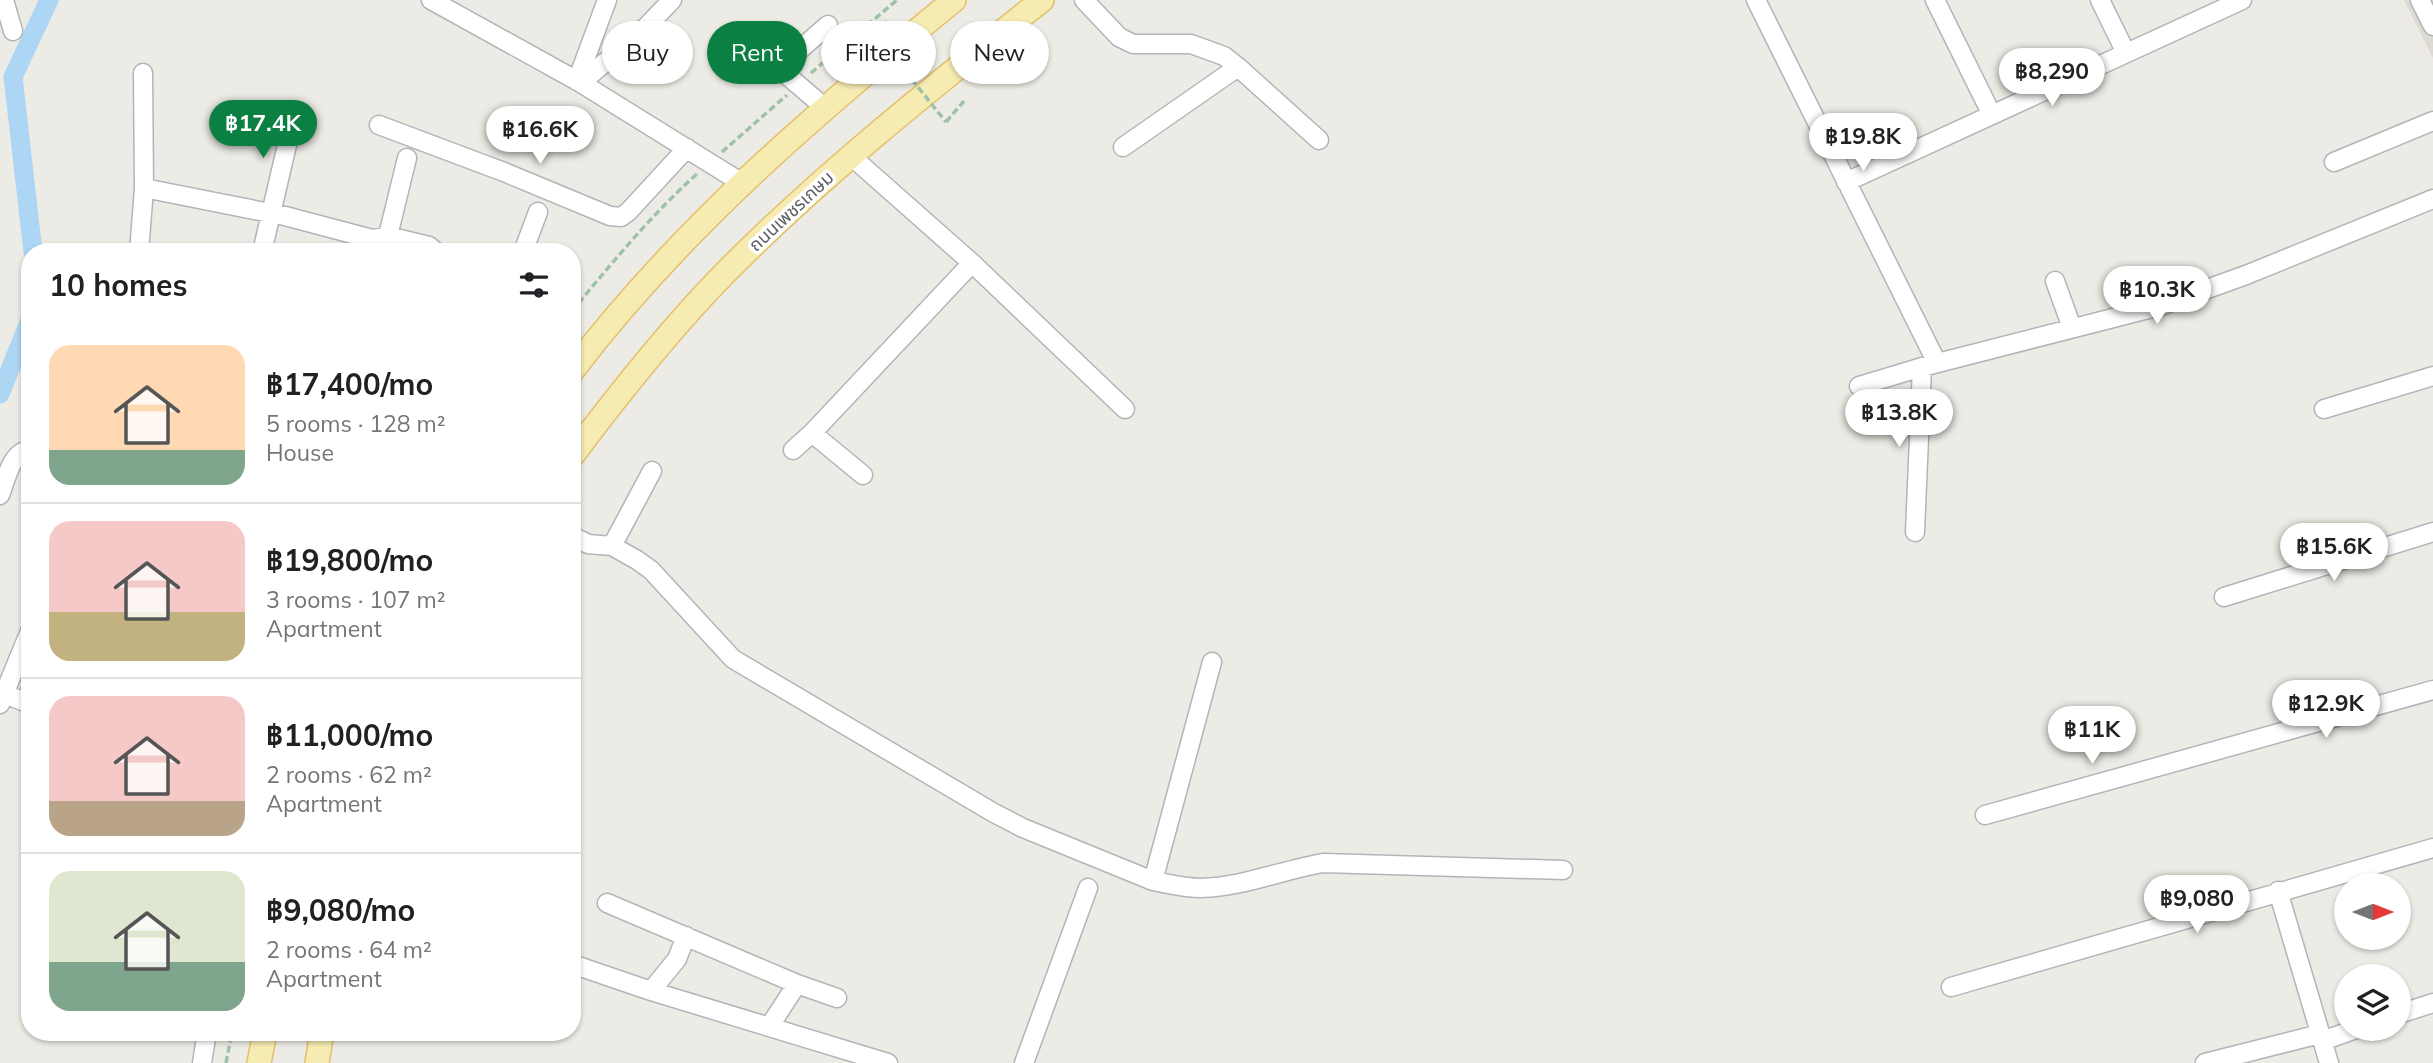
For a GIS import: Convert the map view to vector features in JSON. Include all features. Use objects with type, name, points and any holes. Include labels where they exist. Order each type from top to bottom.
[{"type":"main road","points":[[581,355],[742,183],[824,107],[954,0]]},
{"type":"main road","name":"ถนนเพชรเกษม","points":[[581,445],[663,340],[724,274],[788,211],[1041,0]]},
{"type":"main road","points":[[259,1063],[263,1041]]},
{"type":"main road","points":[[317,1063],[321,1041]]},
{"type":"street","points":[[4,0],[13,31]]},
{"type":"street","points":[[431,0],[579,82],[742,183]]},
{"type":"street","points":[[579,82],[607,0]]},
{"type":"street","points":[[579,82],[646,27],[672,0]]},
{"type":"street","points":[[1084,0],[1119,37],[1133,44],[1191,44],[1224,56],[1319,140]]},
{"type":"street","points":[[1756,0],[1846,182],[1929,365],[1914,532]]},
{"type":"street","points":[[1934,0],[1992,115]]},
{"type":"street","points":[[2100,0],[2126,53]]},
{"type":"street","points":[[1846,182],[2242,0]]},
{"type":"street","points":[[2420,0],[2433,26]]},
{"type":"street","points":[[821,31],[781,65],[782,71],[824,107]]},
{"type":"street","points":[[1123,147],[1238,67]]},
{"type":"street","points":[[140,243],[144,188],[143,73]]},
{"type":"street","points":[[263,243],[293,115]]},
{"type":"street","points":[[2334,162],[2433,121]]},
{"type":"street","points":[[379,125],[610,216],[621,217],[687,148]]},
{"type":"street","points":[[851,156],[972,263],[1125,409]]},
{"type":"street","points":[[384,243],[407,158]]},
{"type":"street","points":[[144,188],[270,214],[372,243]]},
{"type":"street","points":[[1859,386],[1929,365],[2160,306],[2246,275],[2433,199]]},
{"type":"street","points":[[526,243],[538,212]]},
{"type":"street","points":[[793,450],[972,263]]},
{"type":"street","points":[[2055,281],[2072,328]]},
{"type":"street","points":[[2324,409],[2433,376]]},
{"type":"street","points":[[812,433],[863,475]]},
{"type":"street","points":[[0,495],[16,457],[21,452]]},
{"type":"street","points":[[612,546],[652,471]]},
{"type":"street","points":[[2224,597],[2433,532]]},
{"type":"street","points":[[581,540],[588,544],[612,546],[652,570],[733,659],[994,813],[1023,828],[1153,881],[1198,888],[1218,887],[1323,863],[1563,870]]},
{"type":"street","points":[[21,653],[2,699],[21,699]]},
{"type":"street","points":[[1153,881],[1212,662]]},
{"type":"street","points":[[1985,815],[2433,690]]},
{"type":"street","points":[[1951,987],[2433,848]]},
{"type":"street","points":[[1024,1063],[1088,888]]},
{"type":"street","points":[[2278,891],[2329,1063]]},
{"type":"street","points":[[607,903],[797,984],[837,998]]},
{"type":"street","points":[[652,991],[677,959],[686,936]]},
{"type":"street","points":[[581,967],[888,1063]]},
{"type":"street","points":[[769,1027],[797,984]]},
{"type":"street","points":[[2411,1010],[2433,1003]]},
{"type":"street","points":[[2205,1063],[2334,1034]]},
{"type":"street","points":[[202,1063],[206,1041]]},
{"type":"path","points":[[890,20],[872,30],[946,122],[964,101]]},
{"type":"path","points":[[581,300],[623,250],[694,177]]},
{"type":"path","points":[[226,1063],[230,1041]]},
{"type":"shaded area","points":[[2404,0],[2433,0],[2433,58]]},
{"type":"waterway","points":[[32,243],[13,77],[49,0]]},
{"type":"waterway","points":[[0,394],[21,342]]}]
